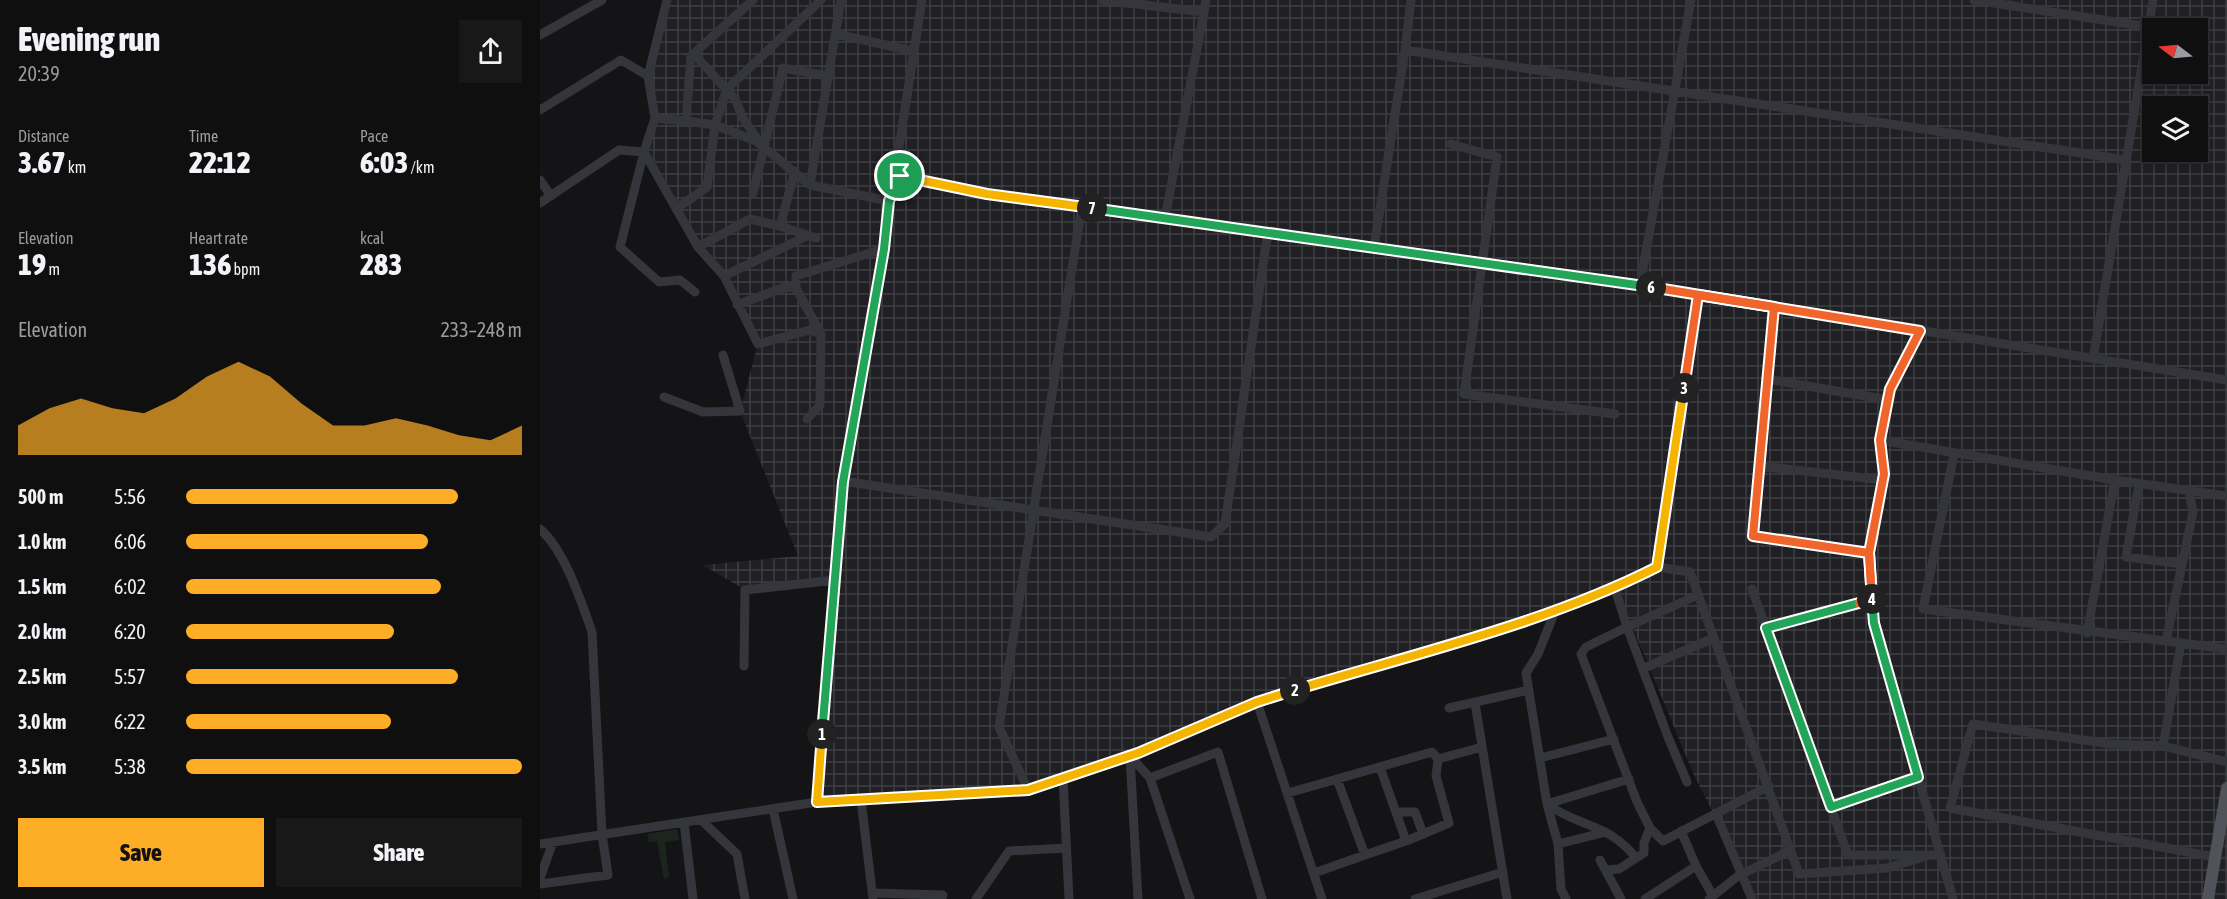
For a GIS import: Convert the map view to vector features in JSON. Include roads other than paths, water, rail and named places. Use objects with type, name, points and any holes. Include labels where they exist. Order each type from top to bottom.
[{"type":"main road","points":[[2208,899],[2227,788]]},
{"type":"street","points":[[540,35],[602,0]]},
{"type":"street","points":[[667,0],[648,76],[655,118],[620,247],[659,282],[680,280],[695,292]]},
{"type":"street","points":[[686,121],[692,56],[753,0]]},
{"type":"street","points":[[676,209],[707,187],[715,125],[727,89],[820,0]]},
{"type":"street","points":[[810,185],[841,0]]},
{"type":"street","points":[[817,802],[843,482],[884,249],[889,201],[922,0]]},
{"type":"street","points":[[1102,0],[1204,12]]},
{"type":"street","points":[[1165,218],[1206,0]]},
{"type":"street","points":[[1374,246],[1411,0]]},
{"type":"street","points":[[1640,285],[1690,0]]},
{"type":"street","points":[[1974,0],[2142,26]]},
{"type":"street","points":[[2150,18],[2153,0]]},
{"type":"street","points":[[836,34],[914,51]]},
{"type":"street","points":[[1405,50],[2126,160]]},
{"type":"street","points":[[694,54],[735,99],[743,118],[763,146]]},
{"type":"street","points":[[540,110],[621,60],[648,76]]},
{"type":"street","points":[[2093,359],[2142,67]]},
{"type":"street","points":[[753,193],[783,68],[828,76]]},
{"type":"street","points":[[655,118],[715,125],[763,146],[810,185],[889,201]]},
{"type":"street","points":[[1451,144],[1497,157],[1464,394],[1615,414]]},
{"type":"street","points":[[540,203],[619,150],[644,152]]},
{"type":"street","points":[[644,152],[698,247],[724,276],[758,344],[810,330],[821,334]]},
{"type":"street","points":[[780,226],[795,171]]},
{"type":"street","points":[[889,201],[900,176],[987,194],[1268,231],[1640,285],[2227,380]]},
{"type":"street","points":[[540,180],[551,196]]},
{"type":"street","points":[[1028,790],[999,727],[1082,206]]},
{"type":"street","points":[[698,247],[750,219],[812,237],[724,276]]},
{"type":"street","points":[[843,482],[1210,537],[1225,524],[1268,231]]},
{"type":"street","points":[[807,419],[820,405],[821,334],[796,288],[796,276],[884,249]]},
{"type":"street","points":[[737,305],[785,287],[796,288]]},
{"type":"street","points":[[1657,567],[1698,295]]},
{"type":"street","points":[[1774,307],[1753,536],[1869,553]]},
{"type":"street","points":[[1920,331],[1890,389],[1880,440],[1883,480],[1869,553],[1874,623],[1953,899]]},
{"type":"street","points":[[664,397],[703,412],[740,411],[723,356]]},
{"type":"street","points":[[1767,379],[1888,400]]},
{"type":"street","points":[[1880,440],[2115,480],[2227,496]]},
{"type":"street","points":[[1953,459],[1923,609],[2087,633],[2227,649]]},
{"type":"street","points":[[1759,466],[1883,480]]},
{"type":"street","points":[[2087,633],[2115,480]]},
{"type":"street","points":[[2139,483],[2126,557],[2182,564]]},
{"type":"street","points":[[2166,641],[2193,512],[2189,491]]},
{"type":"street","points":[[540,529],[551,539],[582,603],[592,632],[602,834],[608,875],[540,884]]},
{"type":"street","points":[[540,844],[817,802],[1028,790],[1130,756],[1257,702],[1555,611],[1615,589],[1657,567],[1690,573],[1799,874],[1887,868],[1930,855]]},
{"type":"street","points":[[744,666],[745,590],[835,580]]},
{"type":"street","points":[[1615,589],[1668,737],[1687,782]]},
{"type":"street","points":[[1752,589],[1848,855],[1941,855]]},
{"type":"street","points":[[1698,595],[1586,647],[1581,654],[1650,828],[1663,841],[1769,786]]},
{"type":"street","points":[[1766,628],[1872,600]]},
{"type":"street","points":[[1555,611],[1538,654],[1526,673],[1546,804],[1558,844],[1561,889],[1566,899]]},
{"type":"street","points":[[1644,668],[1714,638]]},
{"type":"street","points":[[2163,746],[2181,643]]},
{"type":"street","points":[[1449,708],[1529,690]]},
{"type":"street","points":[[1257,702],[1322,899]]},
{"type":"street","points":[[1475,703],[1507,899]]},
{"type":"street","points":[[2215,858],[1950,808],[1973,724],[2111,744],[2163,746],[2227,762]]},
{"type":"street","points":[[1540,758],[1614,739]]},
{"type":"street","points":[[1438,759],[1482,747]]},
{"type":"street","points":[[1150,778],[1218,752],[1262,899]]},
{"type":"street","points":[[1287,793],[1432,752],[1438,759],[1436,776],[1449,823],[1406,841],[1314,873]]},
{"type":"street","points":[[1130,756],[1150,778],[1190,899]]},
{"type":"street","points":[[1130,756],[1138,899]]},
{"type":"street","points":[[1380,767],[1406,841]]},
{"type":"street","points":[[1831,807],[1918,777]]},
{"type":"street","points":[[1063,778],[1069,899]]},
{"type":"street","points":[[1337,779],[1365,855]]},
{"type":"street","points":[[1546,804],[1629,779]]},
{"type":"street","points":[[861,800],[873,896],[943,895],[941,899]]},
{"type":"street","points":[[1546,804],[1558,812],[1597,825],[1623,841],[1636,858]]},
{"type":"street","points":[[773,809],[793,899]]},
{"type":"street","points":[[1396,812],[1415,812],[1423,834]]},
{"type":"street","points":[[1716,814],[1752,899]]},
{"type":"street","points":[[701,819],[737,854],[745,899]]},
{"type":"street","points":[[684,822],[693,899]]},
{"type":"street","points":[[1606,870],[1619,869],[1644,853],[1644,843],[1650,828]]},
{"type":"street","points":[[1681,831],[1711,898],[1741,874],[1791,850]]},
{"type":"street","points":[[1558,844],[1606,832]]},
{"type":"street","points":[[540,878],[553,842]]},
{"type":"street","points":[[980,898],[1009,851],[1066,848]]},
{"type":"street","points":[[1600,860],[1621,899]]},
{"type":"street","points":[[1645,899],[1696,866]]},
{"type":"street","points":[[1415,899],[1503,872]]}]
